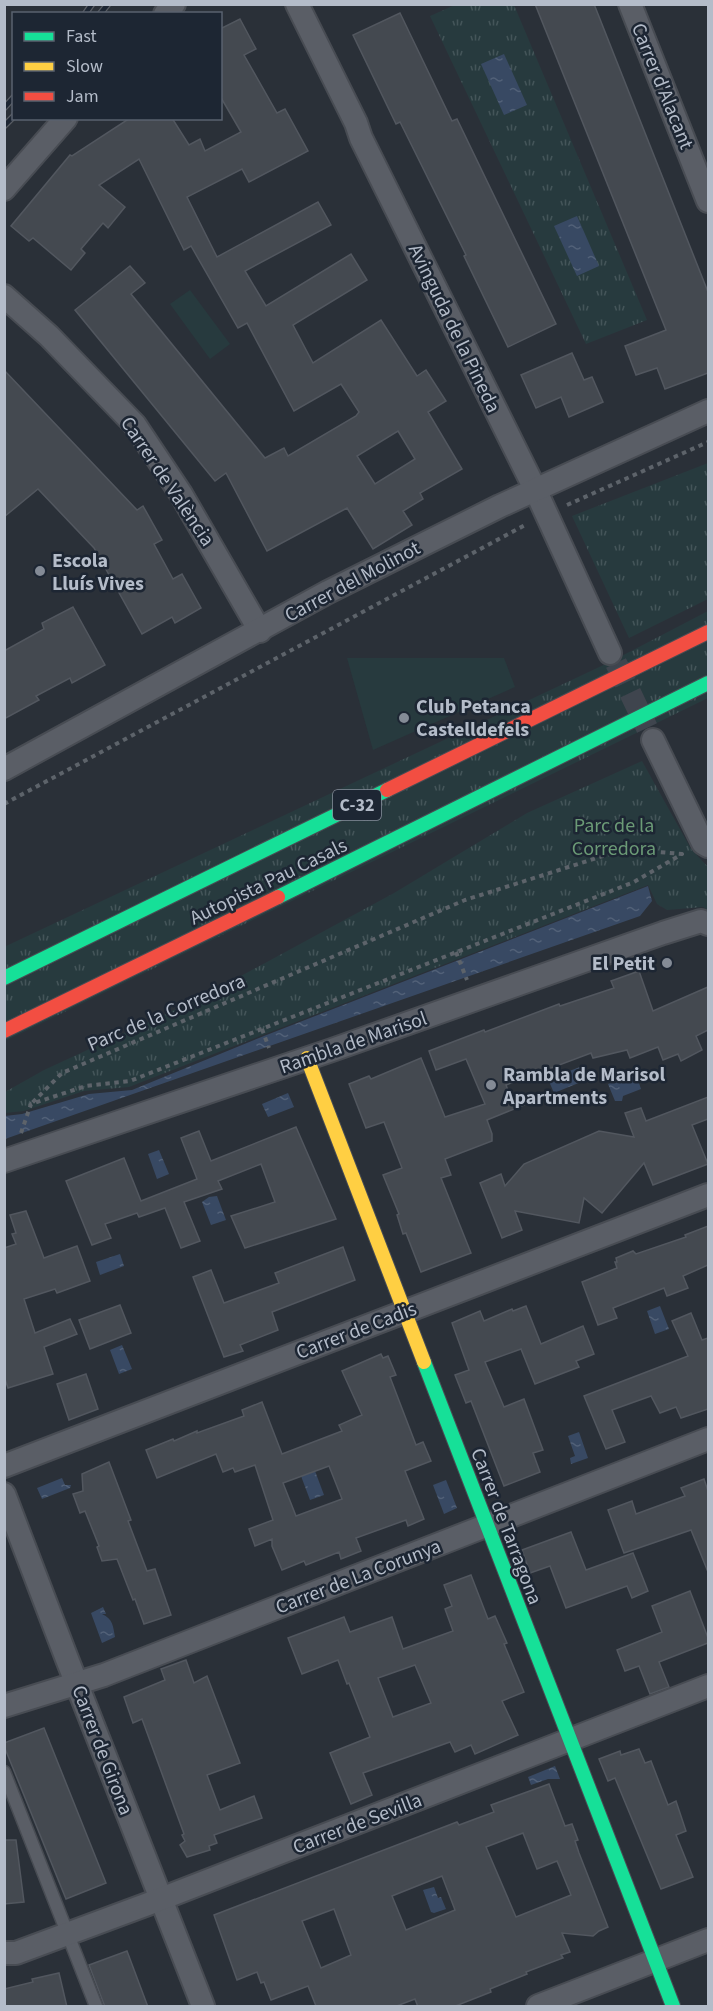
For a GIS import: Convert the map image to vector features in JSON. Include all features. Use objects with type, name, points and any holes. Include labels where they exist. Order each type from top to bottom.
[{"type":"main road","name":"Autopista Pau Casals","points":[[4,978],[708,632]]},
{"type":"main road","name":"Autopista Pau Casals","points":[[4,1031],[156,958],[708,683]]},
{"type":"main road","points":[[4,1042],[56,1016],[156,958]]},
{"type":"main road","name":"Carrer de Tarragona","points":[[307,1059],[673,2007]]},
{"type":"street","name":"Avinguda de la Pineda","points":[[297,4],[535,489],[610,653]]},
{"type":"street","name":"Carrer d'Alacant","points":[[630,4],[708,201]]},
{"type":"street","points":[[4,189],[64,120]]},
{"type":"street","name":"Carrer de València","points":[[4,296],[49,336],[135,425],[182,494],[260,631]]},
{"type":"street","name":"Carrer del Molinot","points":[[4,769],[328,592],[535,489],[708,411]]},
{"type":"street","points":[[653,740],[703,843],[708,846]]},
{"type":"street","name":"Rambla de Marisol","points":[[4,1161],[705,922]]},
{"type":"street","name":"Carrer de Cadis","points":[[4,1466],[708,1195]]},
{"type":"street","name":"Carrer de La Corunya","points":[[4,1706],[77,1684],[708,1439]]},
{"type":"street","name":"Carrer de Girona","points":[[4,1494],[203,2007]]},
{"type":"street","name":"Carrer de Sevilla","points":[[4,1953],[16,1953],[160,1899],[708,1686]]},
{"type":"street","points":[[538,2007],[708,1940]]},
{"type":"lane","points":[[4,1772],[96,2007]]},
{"type":"path","points":[[4,804],[547,514],[708,442]]},
{"type":"path","name":"Parc de la Corredora","points":[[19,1137],[30,1106],[62,1073],[465,900],[625,849],[682,854],[634,882],[130,1081],[86,1086],[30,1106]]},
{"type":"path","points":[[456,952],[466,978]]},
{"type":"path","points":[[262,1029],[269,1048]]},
{"type":"green space","points":[[455,5],[514,5],[647,320],[586,344],[430,16]]},
{"type":"green space","points":[[190,290],[230,344],[210,359],[170,304]]},
{"type":"green space","points":[[708,463],[708,599],[629,638],[572,516]]},
{"type":"green space","points":[[708,611],[708,698],[5,1041],[4,947],[612,661]]},
{"type":"green space","name":"Club Petanca Castelldefels","points":[[347,658],[504,658],[515,687],[373,750]]},
{"type":"green space","name":"Parc de la Corredora","points":[[642,761],[691,849],[708,867],[708,910],[703,907],[667,910],[657,904],[648,885],[129,1087],[84,1091],[24,1111],[5,1113],[5,1092],[44,1070],[204,996],[394,893],[527,813]]},
{"type":"water","points":[[504,54],[527,105],[504,115],[481,64]]},
{"type":"water","points":[[577,216],[599,266],[577,276],[554,226]]},
{"type":"water","points":[[648,886],[652,901],[640,916],[5,1139],[5,1116],[22,1114],[89,1094],[132,1090]]},
{"type":"water","points":[[580,1067],[586,1080],[554,1093],[548,1079]]},
{"type":"water","points":[[636,1074],[641,1089],[623,1096],[622,1101],[615,1101],[608,1084]]},
{"type":"water","points":[[288,1093],[294,1107],[268,1117],[262,1104]]},
{"type":"water","points":[[159,1150],[169,1174],[157,1179],[148,1154]]},
{"type":"water","points":[[217,1196],[226,1220],[211,1225],[202,1202],[209,1197]]},
{"type":"water","points":[[120,1254],[124,1266],[100,1275],[96,1262]]},
{"type":"water","points":[[660,1306],[669,1329],[655,1334],[647,1311]]},
{"type":"water","points":[[122,1345],[132,1369],[119,1374],[110,1350]]},
{"type":"water","points":[[579,1432],[588,1458],[571,1464],[570,1458],[575,1456],[568,1436]]},
{"type":"water","points":[[315,1471],[324,1495],[310,1500],[301,1476]]},
{"type":"water","points":[[62,1478],[65,1485],[71,1485],[70,1488],[42,1499],[37,1488]]},
{"type":"water","points":[[446,1480],[457,1508],[444,1514],[433,1485]]},
{"type":"water","points":[[103,1607],[106,1614],[102,1614],[113,1626],[115,1637],[102,1643],[91,1613]]},
{"type":"water","points":[[555,1766],[560,1779],[548,1779],[531,1785],[528,1777]]},
{"type":"water","points":[[434,1887],[446,1909],[434,1913],[431,1912],[423,1890]]},
{"type":"building","points":[[535,4],[594,4],[708,292],[708,373],[665,389],[657,368],[636,375],[625,346],[666,330]]},
{"type":"building","points":[[400,13],[452,121],[457,119],[556,324],[508,347],[464,256],[466,255],[400,122],[396,124],[353,35]]},
{"type":"building","points":[[240,19],[256,49],[244,55],[277,113],[285,109],[308,151],[249,182],[242,169],[187,197],[217,257],[318,202],[331,225],[245,271],[266,306],[351,254],[367,280],[293,325],[313,363],[381,320],[417,376],[426,370],[446,401],[428,412],[462,469],[420,493],[423,499],[403,511],[412,525],[373,549],[347,508],[267,551],[226,473],[215,481],[75,310],[130,266],[145,283],[131,294],[265,458],[284,448],[288,456],[356,416],[359,412],[341,384],[294,411],[247,323],[238,328],[191,246],[184,250],[139,159],[99,185],[125,207],[108,228],[103,223],[81,249],[85,253],[71,270],[33,238],[29,241],[11,226],[70,155],[72,156],[127,120],[173,120],[189,145],[200,139],[205,151],[241,132],[222,99],[222,28]],"holes":[[[398,431],[415,459],[375,484],[357,456]]]},
{"type":"building","points":[[572,353],[584,380],[592,377],[603,402],[569,417],[561,397],[536,408],[521,375]]},
{"type":"building","points":[[4,370],[137,510],[143,506],[162,540],[154,544],[173,579],[182,574],[201,608],[175,623],[172,617],[142,634],[94,548],[38,489],[4,517]]},
{"type":"building","points":[[73,607],[105,665],[72,683],[70,678],[36,696],[39,700],[4,719],[4,651],[44,629],[42,623]]},
{"type":"building","points":[[639,971],[653,1011],[708,987],[708,1030],[696,1036],[702,1050],[681,1061],[678,1054],[663,1060],[658,1047],[630,1058],[627,1050],[593,1058],[591,1053],[506,1085],[510,1096],[519,1093],[524,1105],[487,1120],[492,1141],[445,1159],[451,1175],[441,1178],[471,1253],[421,1272],[406,1233],[403,1234],[397,1215],[399,1214],[383,1175],[402,1168],[384,1122],[366,1128],[349,1084],[369,1076],[371,1079],[421,1058],[445,1117],[485,1104],[466,1059],[436,1070],[429,1051],[559,1004],[560,1006],[614,988],[611,981]]},
{"type":"building","points":[[708,1097],[708,1119],[692,1125],[708,1164],[653,1185],[644,1163],[602,1213],[584,1198],[579,1223],[515,1211],[522,1230],[502,1238],[480,1183],[501,1174],[505,1186],[524,1164],[599,1131],[634,1137],[625,1113],[641,1108],[646,1121]]},
{"type":"building","points":[[296,1127],[336,1219],[245,1248],[231,1216],[275,1202],[261,1164],[218,1181],[222,1189],[184,1202],[200,1241],[181,1248],[165,1208],[139,1217],[137,1213],[105,1224],[111,1238],[92,1245],[66,1181],[124,1158],[141,1201],[197,1179],[181,1138],[199,1131],[211,1161]]},
{"type":"building","points":[[26,1211],[44,1258],[77,1246],[90,1281],[57,1293],[55,1289],[24,1299],[35,1333],[70,1319],[77,1334],[44,1347],[53,1374],[8,1388],[4,1376],[4,1248],[16,1244],[12,1234],[16,1233],[10,1215]]},
{"type":"building","points":[[708,1226],[708,1265],[683,1276],[688,1288],[667,1296],[664,1288],[613,1308],[617,1318],[598,1325],[582,1282],[617,1268],[616,1258],[633,1251],[636,1254],[686,1237],[685,1235]]},
{"type":"building","points":[[343,1247],[355,1280],[272,1312],[278,1330],[240,1345],[243,1351],[224,1357],[193,1277],[211,1270],[224,1303],[279,1283],[275,1273]]},
{"type":"building","points":[[120,1305],[131,1333],[90,1349],[79,1320]]},
{"type":"building","points":[[526,1306],[541,1344],[583,1326],[594,1354],[576,1361],[579,1367],[535,1384],[521,1349],[485,1362],[504,1407],[524,1399],[543,1450],[533,1453],[540,1472],[504,1486],[471,1401],[466,1403],[455,1375],[469,1370],[452,1323],[480,1311],[484,1321],[512,1309],[513,1311]]},
{"type":"building","points":[[691,1313],[702,1340],[708,1338],[708,1409],[681,1418],[676,1407],[660,1413],[651,1396],[612,1410],[625,1442],[606,1449],[584,1396],[688,1356],[672,1321]]},
{"type":"building","points":[[381,1354],[383,1358],[388,1356],[396,1375],[390,1377],[416,1445],[423,1442],[431,1461],[405,1471],[424,1519],[408,1526],[406,1520],[356,1538],[361,1551],[341,1559],[339,1552],[306,1565],[304,1561],[282,1570],[272,1546],[272,1539],[255,1546],[249,1529],[273,1520],[255,1465],[235,1472],[233,1468],[223,1472],[216,1454],[157,1478],[146,1450],[244,1416],[242,1410],[262,1402],[282,1454],[342,1431],[339,1425],[362,1415],[342,1371]],"holes":[[[329,1466],[342,1499],[296,1516],[283,1483]]]},
{"type":"building","points":[[86,1374],[98,1409],[69,1420],[57,1384]]},
{"type":"building","points":[[109,1462],[147,1571],[155,1569],[171,1615],[144,1624],[117,1559],[102,1561],[97,1547],[99,1546],[85,1511],[80,1513],[73,1494],[83,1491],[82,1474]]},
{"type":"building","points":[[704,1479],[708,1491],[708,1572],[691,1530],[624,1553],[608,1510],[632,1501],[636,1514],[685,1496],[681,1488]]},
{"type":"building","points":[[571,1532],[586,1570],[633,1553],[648,1591],[632,1598],[627,1586],[566,1608],[550,1566],[530,1573],[522,1550]]},
{"type":"building","points":[[471,1575],[488,1619],[495,1616],[524,1692],[502,1701],[518,1735],[475,1754],[471,1745],[455,1752],[450,1742],[363,1773],[372,1795],[351,1804],[330,1753],[370,1737],[338,1660],[302,1674],[288,1638],[344,1617],[350,1632],[392,1617],[403,1649],[453,1631],[445,1609],[452,1606],[444,1585]],"holes":[[[415,1665],[431,1703],[393,1717],[378,1678]]]},
{"type":"building","points":[[690,1591],[708,1643],[659,1662],[669,1687],[650,1694],[639,1666],[625,1671],[617,1650],[662,1632],[652,1606]]},
{"type":"building","points":[[186,1660],[194,1683],[207,1676],[240,1763],[207,1775],[220,1810],[254,1796],[262,1818],[214,1835],[217,1843],[209,1846],[210,1850],[187,1857],[180,1845],[185,1841],[182,1835],[184,1834],[142,1719],[133,1723],[124,1697],[165,1680],[161,1669]]},
{"type":"building","points":[[44,1728],[106,1883],[66,1899],[4,1746],[4,1743]]},
{"type":"building","points":[[639,1749],[645,1763],[651,1761],[668,1805],[676,1801],[686,1831],[676,1835],[693,1877],[661,1889],[615,1778],[608,1781],[599,1759],[620,1751],[621,1755]]},
{"type":"building","points":[[549,1784],[565,1826],[572,1824],[578,1840],[575,1841],[579,1853],[608,1927],[593,1936],[562,1933],[570,1952],[561,1955],[563,1958],[526,1972],[527,1974],[490,1989],[491,1992],[453,2007],[418,2007],[415,1999],[394,2007],[316,2006],[308,1986],[271,2000],[257,1972],[237,1980],[214,1915],[457,1822],[459,1825],[494,1812],[491,1805]],"holes":[[[523,1833],[537,1869],[557,1861],[571,1895],[516,1917],[486,1847]],[[442,1876],[455,1910],[406,1930],[392,1896]],[[334,1909],[351,1955],[321,1968],[302,1921]]]},
{"type":"building","points":[[4,1840],[16,1840],[24,1902],[4,1904]]},
{"type":"building","points":[[127,1951],[148,2007],[105,2007],[89,1965]]},
{"type":"building","points":[[59,1973],[67,2007],[4,2007],[4,1989]]},
{"type":"tunnel","points":[[616,663],[647,728]]},
{"type":"railway","points":[[86,12],[92,4]]},
{"type":"railway","points":[[102,12],[108,4]]},
{"type":"railway","points":[[4,108],[12,99]]},
{"type":"railway","points":[[4,126],[12,118]]},
{"type":"traffic: fast","points":[[278,897],[708,683]]},
{"type":"traffic: fast","points":[[4,978],[387,790]]},
{"type":"traffic: fast","points":[[424,1362],[673,2006]]},
{"type":"traffic: slow","points":[[307,1058],[424,1362]]},
{"type":"traffic: jam","points":[[387,790],[708,632]]},
{"type":"traffic: jam","points":[[4,1031],[278,897]]},
{"type":"place","name":"Escola Lluís Vives","points":[[40,571]]},
{"type":"place","name":"Club Petanca Castelldefels","points":[[404,718]]},
{"type":"place","name":"El Petit","points":[[667,963]]},
{"type":"place","name":"Rambla de Marisol Apartments","points":[[491,1085]]}]
